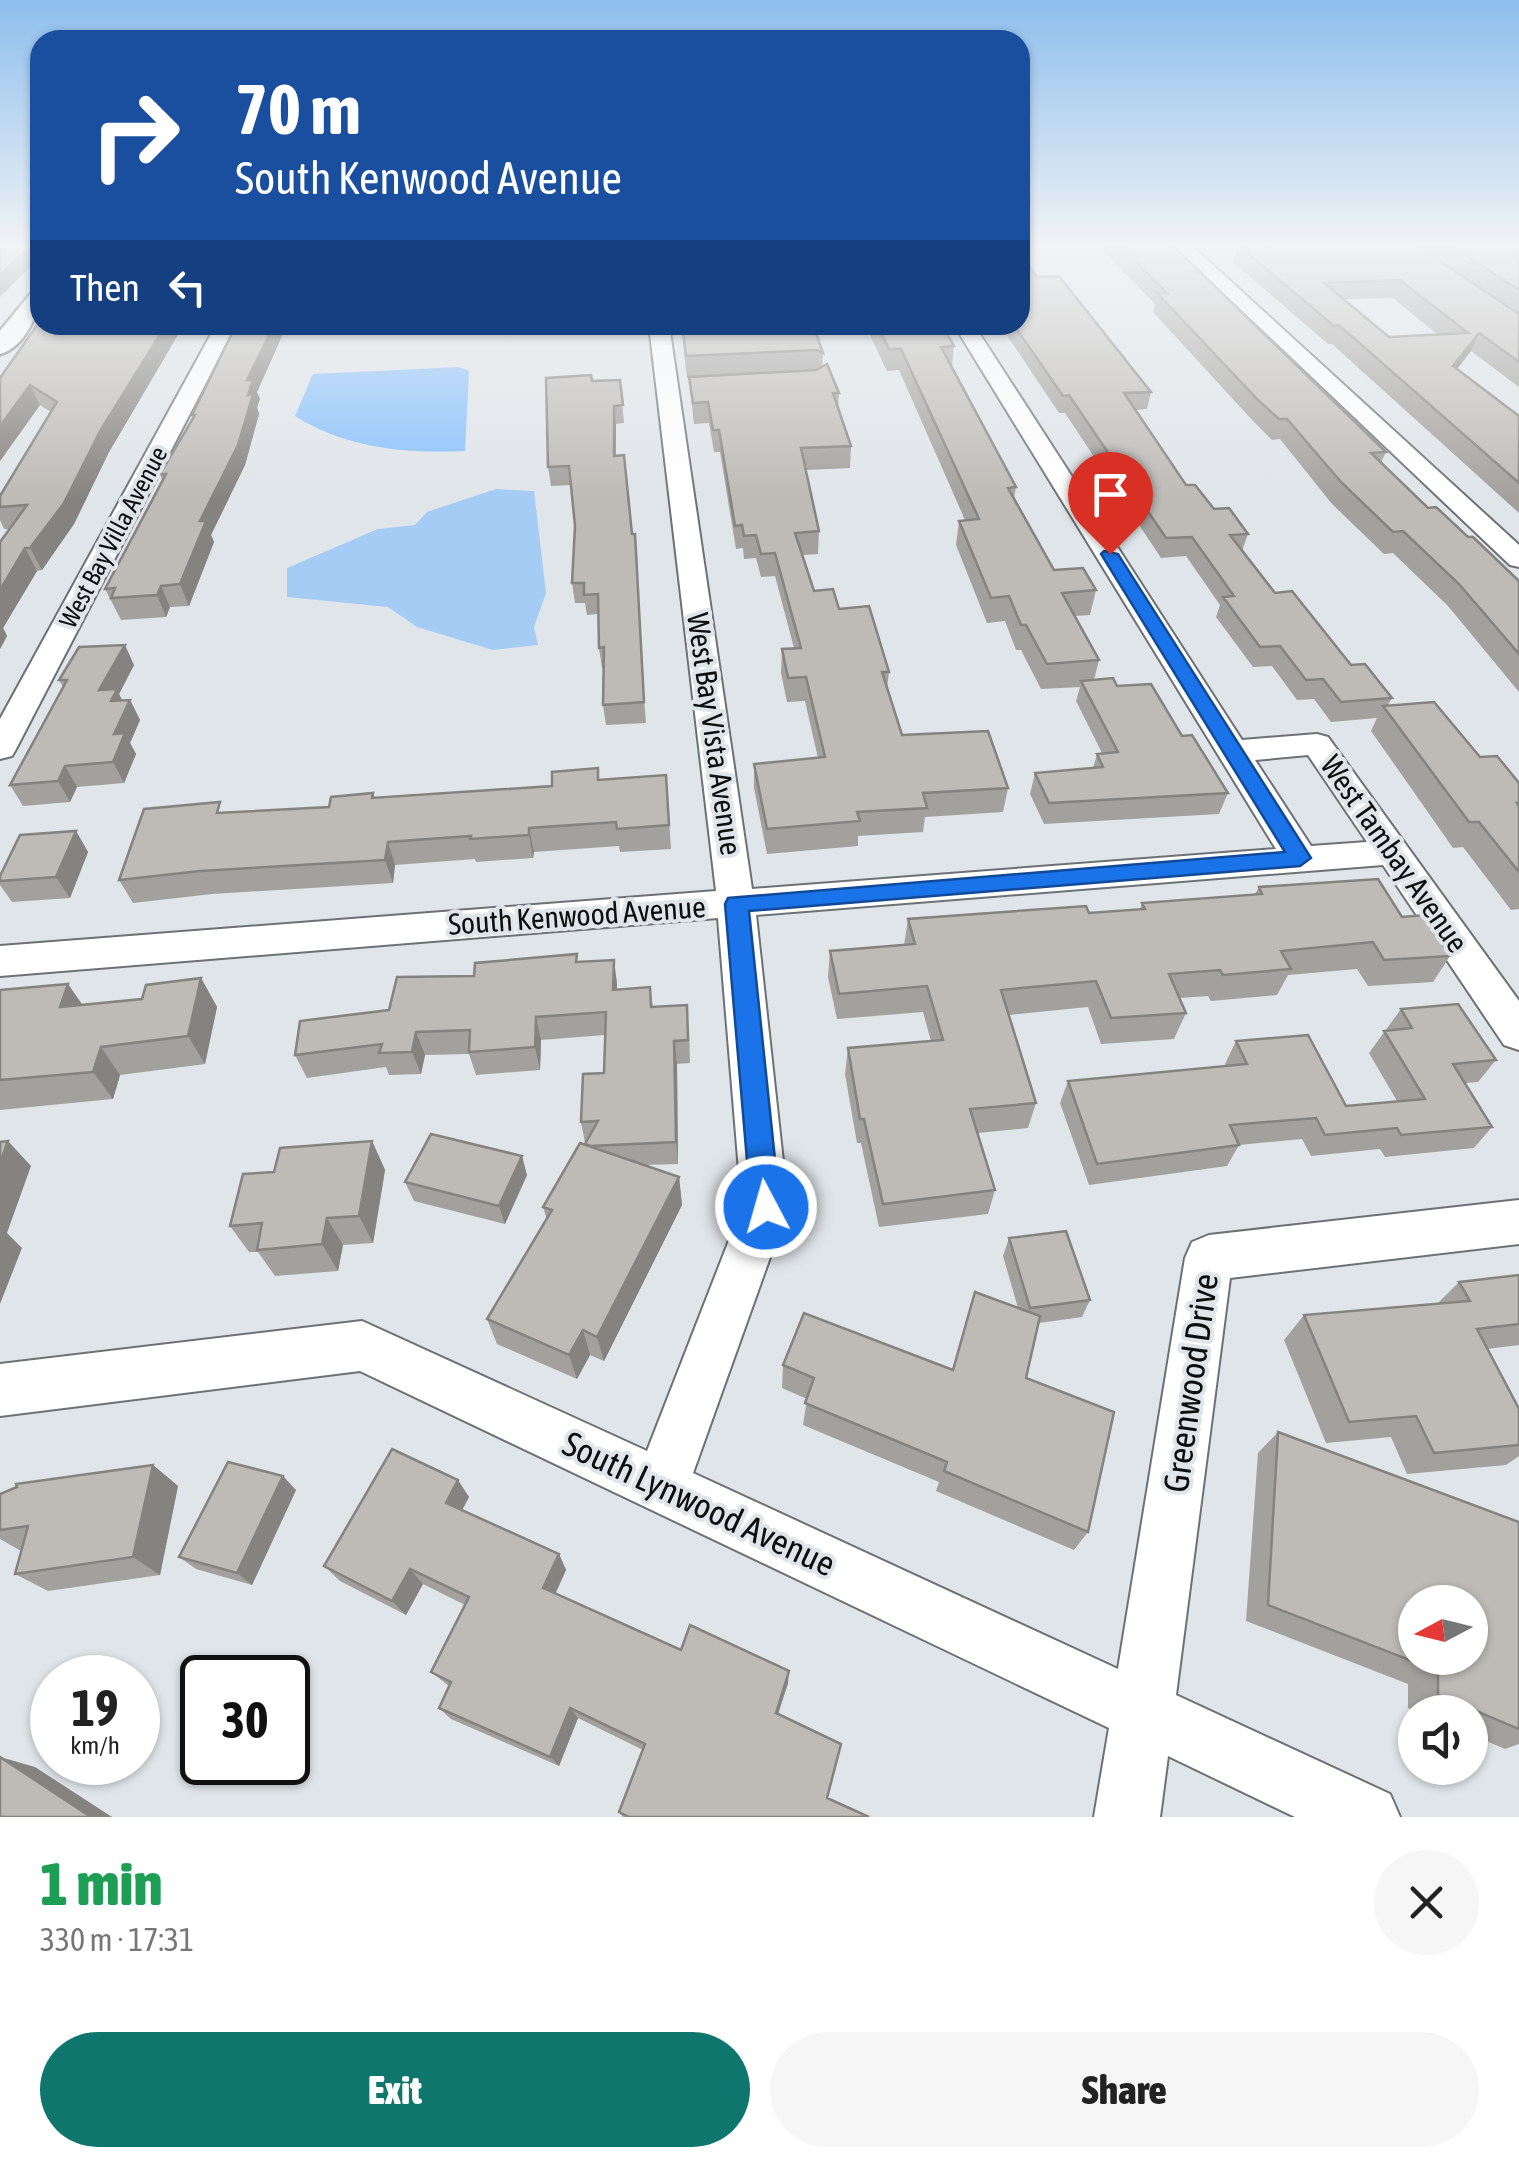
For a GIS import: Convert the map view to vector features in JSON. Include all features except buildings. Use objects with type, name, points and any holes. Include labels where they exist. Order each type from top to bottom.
[{"type":"street","points":[[1272,330],[1519,559]]},
{"type":"street","name":"West Bay Villa Avenue","points":[[0,749],[221,335]]},
{"type":"street","name":"West Bay Vista Avenue","points":[[660,1485],[766,1207],[736,904],[676,388],[661,335]]},
{"type":"street","points":[[970,335],[1300,858]]},
{"type":"street","name":"West Tambay Avenue","points":[[1234,750],[1317,744],[1519,1032]]},
{"type":"street","name":"South Kenwood Avenue","points":[[0,961],[1394,852]]},
{"type":"street","name":"Greenwood Drive","points":[[1127,1817],[1208,1258],[1519,1222]]},
{"type":"street","name":"South Lynwood Avenue","points":[[0,1390],[362,1346],[1366,1817]]},
{"type":"shaded area","points":[[459,367],[469,371],[465,451],[377,447],[334,435],[295,416],[313,374]]},
{"type":"shaded area","points":[[496,489],[534,491],[546,593],[534,627],[538,645],[493,650],[417,627],[388,607],[287,597],[287,568],[378,529],[415,525],[427,512]]},
{"type":"route","points":[[766,1207],[736,904],[1300,858],[1110,554]]}]
